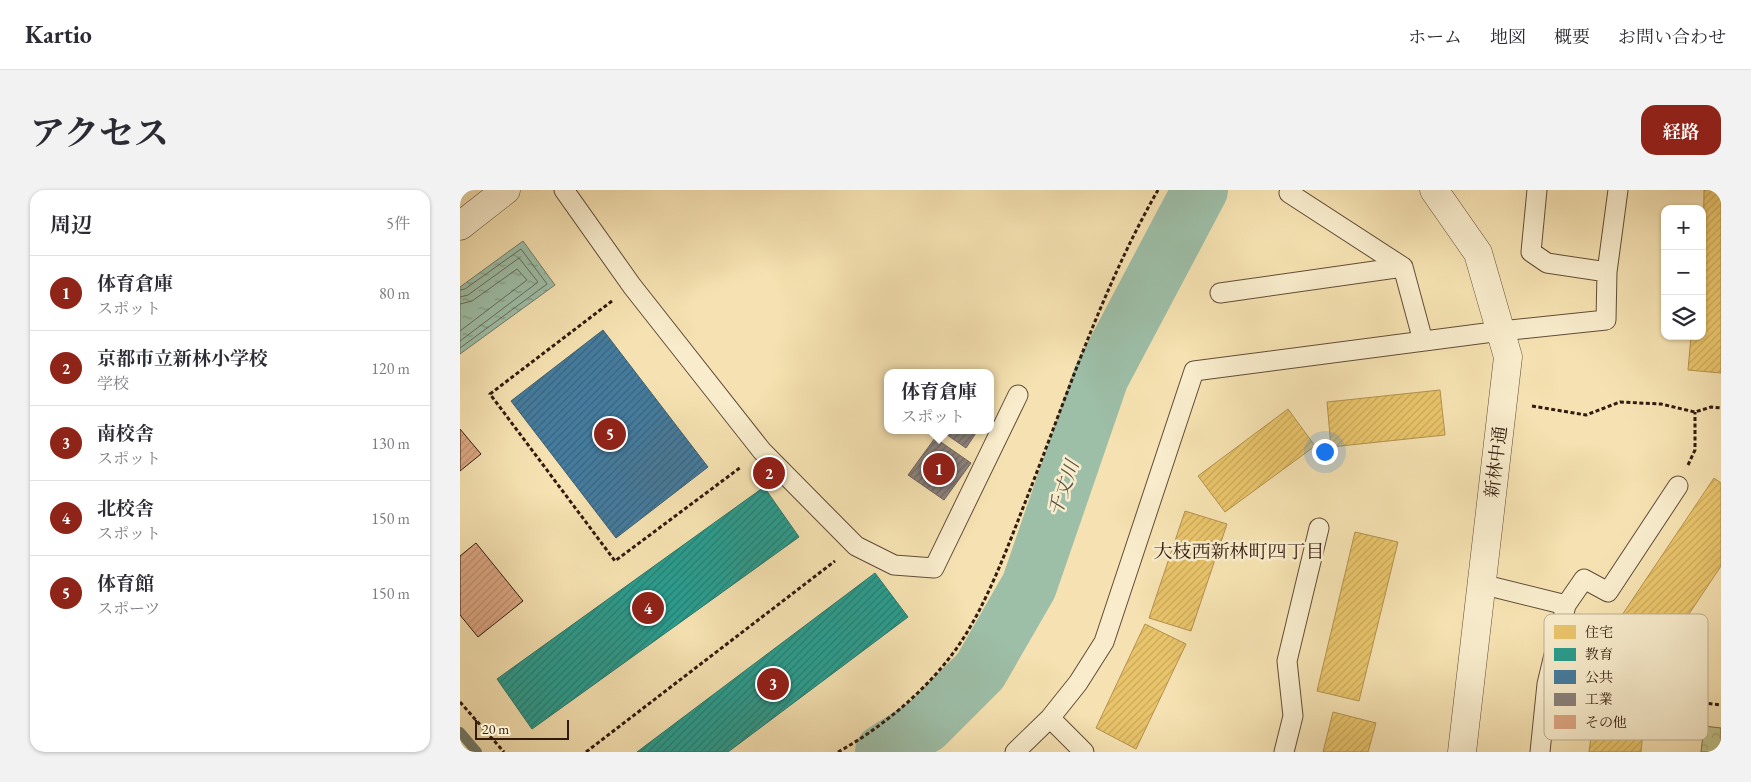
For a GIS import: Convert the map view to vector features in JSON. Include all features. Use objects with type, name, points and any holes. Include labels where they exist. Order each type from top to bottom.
[{"type":"street","points":[[460,226],[506,190]]},
{"type":"street","name":"新林中通","points":[[1439,193],[1478,252],[1508,357],[1462,752]]},
{"type":"lane","points":[[564,190],[632,286],[762,451],[856,546],[894,564],[934,568],[1018,395]]},
{"type":"lane","points":[[1537,190],[1531,252],[1547,263],[1607,272]]},
{"type":"lane","points":[[1015,752],[1050,718],[1078,682],[1104,642],[1194,371],[1501,331],[1606,320],[1607,272],[1618,190]]},
{"type":"lane","points":[[1289,194],[1403,267],[1423,341]]},
{"type":"lane","points":[[1220,293],[1403,267]]},
{"type":"lane","points":[[1564,614],[1566,605],[1584,579],[1608,592],[1678,486]]},
{"type":"lane","points":[[1284,752],[1293,716],[1287,661],[1319,528]]},
{"type":"lane","points":[[1482,584],[1566,605]]},
{"type":"lane","points":[[1540,752],[1544,713]]},
{"type":"lane","points":[[1050,718],[1084,752]]},
{"type":"path","points":[[838,752],[855,742],[905,704],[947,661],[975,619],[1017,524],[1108,293],[1158,190]]},
{"type":"path","points":[[632,286],[490,394],[615,561],[762,451]]},
{"type":"path","points":[[1502,408],[1527,406],[1586,415],[1620,402],[1661,404],[1695,412],[1711,407],[1721,408]]},
{"type":"path","points":[[1678,486],[1696,450],[1695,412]]},
{"type":"path","points":[[586,752],[856,546]]},
{"type":"path","points":[[460,702],[504,752]]},
{"type":"path","points":[[1708,704],[1721,706]]},
{"type":"green space","points":[[1708,726],[1721,728],[1721,752],[1701,752],[1702,740],[1708,740]]},
{"type":"water","points":[[523,241],[555,285],[460,354],[460,287]]},
{"type":"building: 住宅","points":[[1704,190],[1721,190],[1721,373],[1688,370],[1691,340],[1706,340],[1706,205],[1704,205]]},
{"type":"building: 住宅","points":[[1440,390],[1445,435],[1331,447],[1327,402]]},
{"type":"building: 住宅","points":[[1288,409],[1315,446],[1225,512],[1198,476]]},
{"type":"building: 住宅","points":[[1714,478],[1721,483],[1721,566],[1689,614],[1623,614]]},
{"type":"building: 住宅","points":[[1185,511],[1227,524],[1191,631],[1149,618]]},
{"type":"building: 住宅","points":[[1355,532],[1398,542],[1359,701],[1317,691]]},
{"type":"building: 住宅","points":[[1145,624],[1186,644],[1136,749],[1096,728]]},
{"type":"building: 住宅","points":[[1333,712],[1376,723],[1368,752],[1323,752]]},
{"type":"building: 住宅","points":[[1591,740],[1642,740],[1641,752],[1589,752]]},
{"type":"building: 教育","points":[[764,487],[799,537],[532,729],[497,679]]},
{"type":"building: 教育","points":[[875,573],[908,617],[728,752],[637,752]]},
{"type":"building: 公共","points":[[603,330],[708,467],[616,538],[511,401]]},
{"type":"building: 工業","points":[[946,434],[975,434],[966,448]]},
{"type":"building: 工業","points":[[935,438],[971,463],[944,500],[908,475]]},
{"type":"building: その他","points":[[460,429],[481,454],[460,471]]},
{"type":"building: その他","points":[[476,543],[523,601],[478,637],[460,615],[460,556]]},
{"type":"waterway","name":"千丈川","points":[[883,752],[926,725],[980,671],[1029,586],[1101,377],[1200,190]]},
{"type":"waterway","points":[[460,732],[477,752]]},
{"type":"place","name":"体育館","points":[[610,434]]},
{"type":"place","name":"体育倉庫","points":[[939,469]]},
{"type":"place","name":"京都市立新林小学校","points":[[769,473]]},
{"type":"place","name":"北校舎","points":[[648,608]]},
{"type":"place","name":"南校舎","points":[[773,684]]},
{"type":"district","name":"大枝西新林町四丁目","points":[[1239,551]]}]
